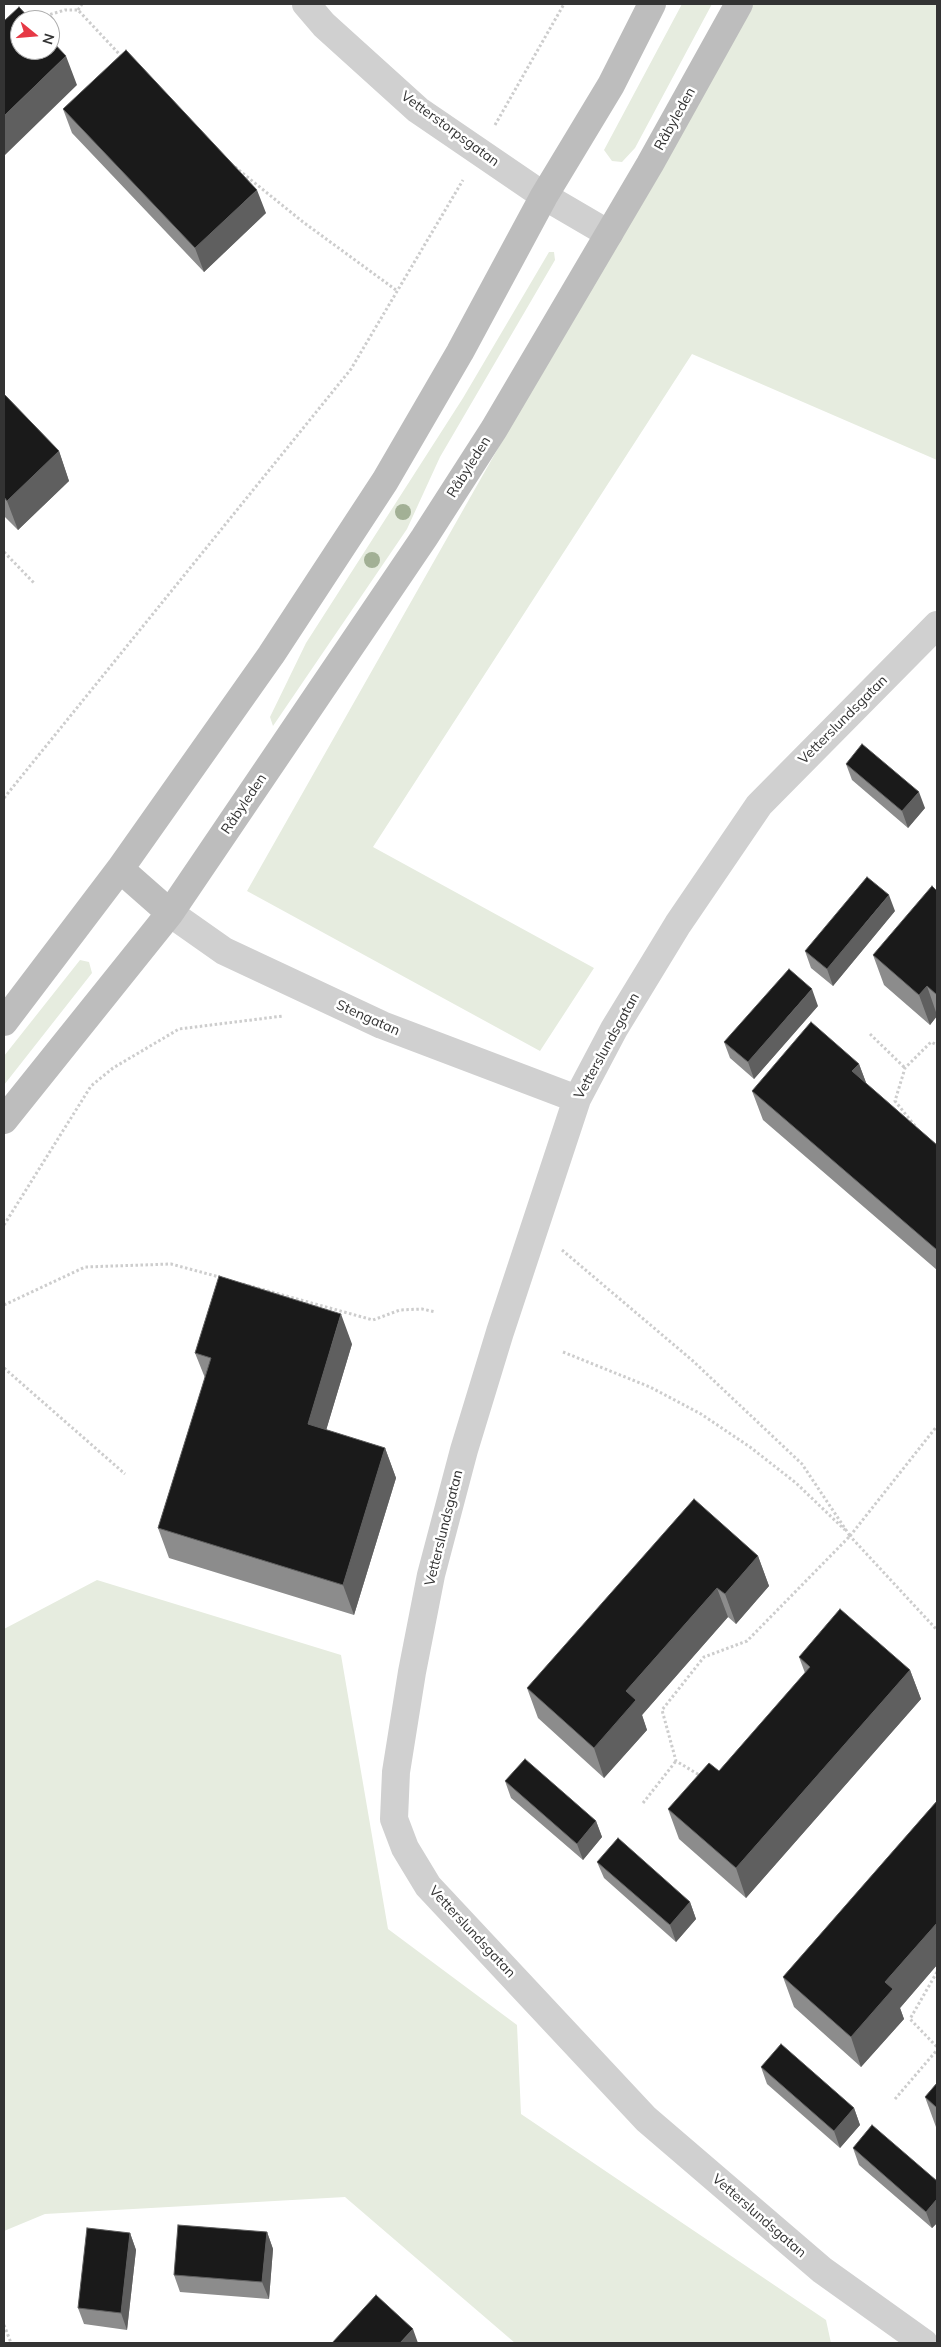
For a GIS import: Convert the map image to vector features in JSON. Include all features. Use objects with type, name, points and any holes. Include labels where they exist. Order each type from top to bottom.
[{"type":"main road","points":[[4,1022],[120,869],[271,655],[385,481],[460,352],[544,196],[611,85],[652,4]]},
{"type":"main road","name":"Råbyleden","points":[[4,1120],[170,913],[424,538],[494,428],[609,234],[739,4]]},
{"type":"main road","points":[[120,869],[170,913]]},
{"type":"street","name":"Vetterstorpsgatan","points":[[306,4],[324,25],[418,110],[544,196],[609,234]]},
{"type":"street","name":"Vetterslundsgatan","points":[[924,2343],[822,2270],[646,2118],[428,1886],[405,1848],[394,1819],[398,1763],[412,1672],[431,1575],[464,1450],[532,1230],[577,1099],[614,1029],[678,924],[759,805],[937,625]]},
{"type":"street","name":"Stengatan","points":[[170,913],[224,951],[382,1026],[577,1099]]},
{"type":"path","points":[[78,10],[82,4]]},
{"type":"path","points":[[4,798],[350,369],[479,152],[564,4]]},
{"type":"path","points":[[60,12],[78,10],[126,60]]},
{"type":"path","points":[[230,163],[303,222],[396,290]]},
{"type":"path","points":[[4,552],[34,583]]},
{"type":"path","points":[[4,1225],[91,1086],[112,1068],[179,1028],[289,1015],[300,987]]},
{"type":"path","points":[[870,1034],[905,1068]]},
{"type":"path","points":[[918,1130],[895,1101],[905,1068],[931,1042],[937,1045]]},
{"type":"path","points":[[532,1230],[565,1253],[753,1416],[802,1464],[850,1536]]},
{"type":"path","points":[[4,1305],[85,1267],[171,1264],[229,1280]]},
{"type":"path","points":[[238,1282],[373,1320],[400,1310],[422,1309],[436,1312]]},
{"type":"path","points":[[563,1352],[650,1387],[701,1414],[750,1447],[796,1483],[850,1536],[937,1630]]},
{"type":"path","points":[[4,1368],[125,1474]]},
{"type":"path","points":[[707,1779],[676,1762],[662,1710],[704,1657],[747,1641],[850,1536],[937,1426]]},
{"type":"path","points":[[643,1803],[676,1762]]},
{"type":"path","points":[[895,2098],[937,2048],[910,2019],[937,1972]]},
{"type":"path","points":[[4,2325],[11,2343]]},
{"type":"shaded area","points":[[682,4],[712,4],[635,148],[622,162],[612,161],[604,150]]},
{"type":"shaded area","points":[[750,4],[937,4],[937,460],[692,354],[373,847],[594,968],[540,1051],[247,891]]},
{"type":"shaded area","points":[[549,252],[554,252],[555,260],[440,457],[407,529],[273,726],[270,717],[306,643],[463,398]]},
{"type":"shaded area","points":[[80,960],[89,962],[92,973],[4,1085],[4,1056]]},
{"type":"shaded area","points":[[97,1580],[341,1655],[388,1929],[517,2025],[521,2114],[826,2320],[831,2343],[515,2343],[345,2197],[45,2214],[4,2231],[4,1629]]},
{"type":"building","points":[[10,15],[10,60],[60,60],[60,50],[66,56],[4,116],[4,21]]},
{"type":"building","points":[[126,50],[257,190],[195,248],[63,109]]},
{"type":"building","points":[[4,394],[59,451],[7,501],[4,497]]},
{"type":"building","points":[[862,744],[919,792],[902,811],[846,764]]},
{"type":"building","points":[[867,877],[889,895],[827,969],[805,951]]},
{"type":"building","points":[[932,886],[937,891],[937,995],[927,986],[919,995],[873,955]]},
{"type":"building","points":[[789,969],[812,989],[748,1062],[724,1042]]},
{"type":"building","points":[[811,1022],[859,1064],[852,1071],[937,1145],[937,1250],[752,1091]]},
{"type":"building","points":[[219,1276],[341,1314],[308,1424],[385,1448],[343,1585],[158,1528],[211,1358],[195,1353]]},
{"type":"building","points":[[694,1499],[758,1556],[725,1594],[717,1588],[626,1691],[636,1700],[594,1748],[527,1688]]},
{"type":"building","points":[[840,1609],[910,1670],[736,1868],[668,1809],[709,1763],[719,1771],[810,1667],[799,1657]]},
{"type":"building","points":[[525,1759],[596,1821],[577,1844],[505,1781]]},
{"type":"building","points":[[937,1801],[937,1923],[885,1982],[893,1989],[851,2037],[783,1977]]},
{"type":"building","points":[[618,1838],[690,1902],[670,1925],[597,1862]]},
{"type":"building","points":[[781,2044],[854,2108],[834,2131],[761,2067]]},
{"type":"building","points":[[937,2083],[937,2108],[925,2097]]},
{"type":"building","points":[[872,2125],[937,2181],[937,2199],[926,2212],[853,2148]]},
{"type":"building","points":[[178,2225],[267,2232],[262,2282],[174,2275]]},
{"type":"building","points":[[87,2228],[130,2233],[121,2313],[78,2308]]},
{"type":"building","points":[[376,2295],[413,2329],[400,2343],[332,2343]]}]
